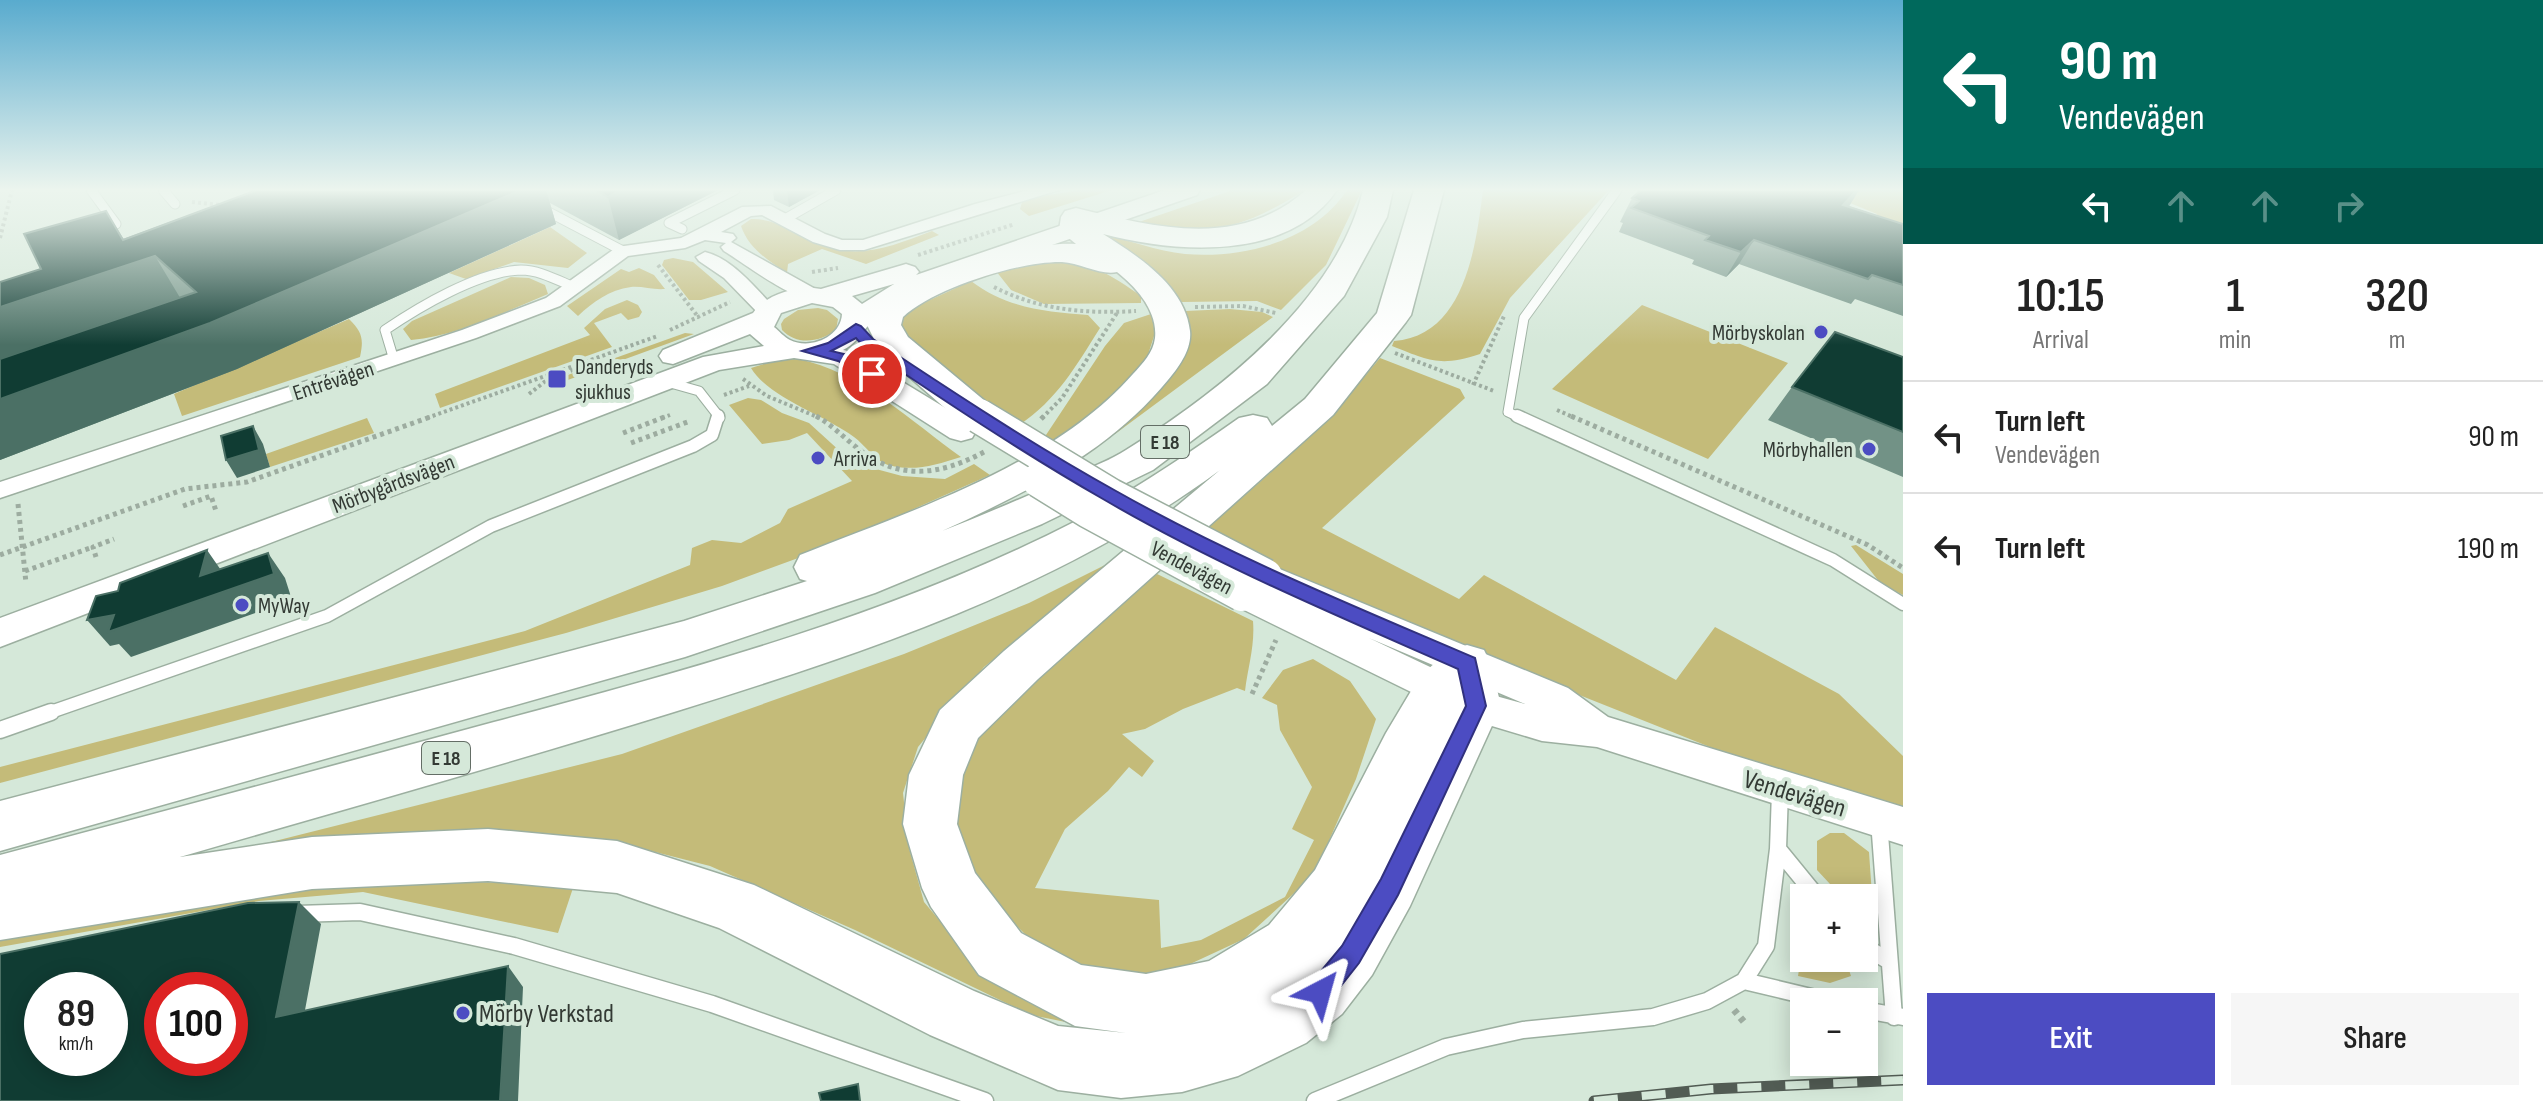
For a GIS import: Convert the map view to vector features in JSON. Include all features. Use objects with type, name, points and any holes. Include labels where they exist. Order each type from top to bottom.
[{"type":"highway","points":[[1102,241],[1120,259],[1148,298]]},
{"type":"highway","name":"E 18","points":[[0,826],[685,639],[859,581],[982,533],[1139,461],[1254,376],[1327,296],[1358,241]]},
{"type":"highway","name":"E 18","points":[[0,882],[696,687],[889,622],[1075,541],[1207,463],[1293,395],[1408,263],[1414,241]]},
{"type":"highway","points":[[471,698],[548,658],[790,578],[986,494],[1080,440],[1127,405],[1172,348],[1172,327],[1162,302],[1148,298],[1104,261],[1073,254],[1041,253],[937,285],[901,302],[886,314],[884,325],[893,343],[969,423]]},
{"type":"highway","points":[[1408,263],[1394,315],[1319,407],[1021,665],[958,725],[936,775],[930,824],[951,888],[1000,954],[1075,995],[1146,1005],[1219,990],[1290,946],[1335,889],[1404,749],[1460,687]]},
{"type":"highway","points":[[0,912],[312,863],[488,855],[617,867],[733,905],[952,1013],[1058,1058],[1121,1066],[1182,1060],[1250,1038],[1284,1021],[1320,992],[1351,954],[1390,887],[1460,687]]},
{"type":"street","points":[[623,251],[655,257],[697,241]]},
{"type":"street","points":[[693,242],[722,253],[725,241]]},
{"type":"street","points":[[734,241],[780,279],[819,295],[1016,241]]},
{"type":"street","points":[[833,241],[864,245],[875,241]]},
{"type":"street","points":[[857,324],[881,301],[907,287],[1032,241]]},
{"type":"street","points":[[693,242],[748,288],[764,315],[760,329],[771,342],[800,350]]},
{"type":"street","name":"Entrévägen","points":[[8,487],[394,360],[553,302],[623,251]]},
{"type":"street","name":"Mörbygårdsvägen","points":[[0,611],[693,348],[764,315],[794,297],[819,295]]},
{"type":"street","name":"Vendevägen","points":[[819,295],[845,302],[855,311],[857,324],[868,343],[969,423],[1089,511],[1254,585],[1542,725],[1597,730],[1891,822]]},
{"type":"street","name":"Mörbygårdsvägen","points":[[0,633],[713,363],[832,346],[848,338],[857,324]]},
{"type":"street","name":"Vendevägen","points":[[800,350],[843,358],[969,423]]},
{"type":"street","name":"Vendevägen","points":[[1254,585],[1286,616],[1460,687]]},
{"type":"lane","points":[[605,241],[623,251]]},
{"type":"lane","points":[[1580,241],[1524,318],[1508,412],[1833,560],[1903,604]]},
{"type":"lane","points":[[394,360],[385,330],[400,319],[501,272],[530,271],[574,287]]},
{"type":"lane","points":[[0,730],[327,616],[491,526],[693,446],[712,435],[720,418],[699,391],[664,381]]},
{"type":"lane","points":[[1315,1101],[1446,1047],[1523,1030],[1653,1017],[1707,1001],[1744,981],[1766,946],[1778,849],[1780,789]]},
{"type":"lane","points":[[1878,1013],[1898,1017],[1887,960],[1891,822]]},
{"type":"lane","points":[[1778,849],[1807,884]]},
{"type":"lane","points":[[285,914],[360,912],[514,946],[712,1004],[985,1101]]},
{"type":"lane","points":[[1878,955],[1887,960]]},
{"type":"lane","points":[[1744,981],[1790,992]]},
{"type":"path","points":[[655,257],[678,295],[698,316],[704,330]]},
{"type":"path","points":[[992,286],[1016,300],[1047,307],[1117,313],[1148,298]]},
{"type":"path","points":[[0,555],[185,489],[247,482],[653,338],[733,301]]},
{"type":"path","points":[[1185,307],[1243,306],[1277,313]]},
{"type":"path","points":[[529,394],[547,380],[680,330],[698,316]]},
{"type":"path","points":[[721,396],[749,386]]},
{"type":"path","points":[[623,433],[670,415]]},
{"type":"path","points":[[631,443],[690,421]]},
{"type":"path","points":[[8,487],[22,547],[26,583]]},
{"type":"path","points":[[183,506],[211,496],[216,511]]},
{"type":"path","points":[[25,571],[114,539]]},
{"type":"path","points":[[93,547],[96,557]]},
{"type":"path","points":[[1252,694],[1286,616]]},
{"type":"shaded area","points":[[518,241],[570,241],[587,253],[568,268],[514,262],[466,279],[449,273]]},
{"type":"shaded area","points":[[749,241],[813,241],[847,251],[861,251],[905,241],[923,241],[866,264],[822,249],[788,264],[787,273]]},
{"type":"shaded area","points":[[1111,241],[1130,241],[1185,254],[1207,255],[1275,243],[1337,241],[1326,265],[1281,310],[1257,301],[1181,302],[1168,286]]},
{"type":"shaded area","points":[[1475,241],[1562,241],[1510,298],[1480,354],[1445,361],[1392,346],[1394,341],[1418,335],[1437,323],[1452,306]]},
{"type":"shaded area","points":[[673,258],[693,262],[728,292],[701,300],[689,300],[662,265],[664,260]]},
{"type":"shaded area","points":[[1054,259],[1100,271],[1141,296],[1141,303],[1044,304],[1011,290],[996,271]]},
{"type":"shaded area","points":[[639,268],[654,275],[665,289],[635,287],[616,291],[596,301],[578,316],[567,306],[621,269],[629,272]]},
{"type":"shaded area","points":[[511,277],[529,278],[545,285],[548,294],[446,334],[411,340],[403,329],[412,321]]},
{"type":"shaded area","points":[[971,281],[1012,303],[1088,315],[1100,328],[1055,393],[1019,425],[938,369],[898,326],[906,311]]},
{"type":"shaded area","points":[[627,300],[638,305],[642,312],[639,317],[628,320],[621,313],[594,323],[612,347],[440,408],[435,394],[590,335],[584,328],[605,309]]},
{"type":"shaded area","points":[[1642,305],[1788,363],[1708,459],[1552,389]]},
{"type":"shaded area","points":[[1230,309],[1262,312],[1273,317],[1115,434],[1111,431],[1168,381],[1184,349],[1187,331],[1185,311]]},
{"type":"shaded area","points":[[798,310],[827,310],[838,319],[836,330],[823,337],[801,340],[782,330],[784,319]]},
{"type":"shaded area","points":[[1151,314],[1156,330],[1145,364],[1079,428],[1050,448],[1042,441],[1105,346],[1124,323]]},
{"type":"shaded area","points":[[349,319],[361,336],[360,357],[182,416],[174,394]]},
{"type":"shaded area","points":[[685,333],[694,334],[565,381],[565,376]]},
{"type":"shaded area","points":[[1380,358],[1460,389],[1465,398],[1322,528],[1459,599],[1484,575],[1676,680],[1715,627],[1839,694],[1903,756],[1903,808],[1725,753],[1285,578],[1200,533],[1294,450]]},
{"type":"shaded area","points":[[798,359],[821,365],[863,386],[961,457],[916,468],[888,465],[842,429],[771,388],[751,368],[777,360]]},
{"type":"shaded area","points":[[748,398],[761,400],[782,413],[809,423],[842,453],[861,465],[902,476],[945,479],[974,464],[990,475],[831,546],[722,586],[566,633],[0,783],[0,767],[525,631],[690,565],[692,548],[712,540],[741,543],[780,523],[788,509],[852,481],[807,433],[789,440],[762,444],[729,405]]},
{"type":"shaded area","points":[[367,418],[374,433],[270,467],[266,454]]},
{"type":"shaded area","points":[[1856,545],[1903,574],[1903,595],[1881,584],[1851,546]]},
{"type":"shaded area","points":[[1127,554],[984,667],[918,747],[903,793],[909,848],[924,902],[965,951],[1034,998],[1110,1031],[1031,1015],[855,930],[710,866],[608,840],[531,832],[445,842],[270,851],[267,843],[622,754],[904,654],[1029,603]]},
{"type":"shaded area","points":[[1153,572],[1253,621],[1245,691],[1237,688],[1183,709],[1145,729],[1122,734],[1154,761],[1142,777],[1129,767],[1108,791],[1065,829],[1035,888],[1159,900],[1161,948],[1201,940],[1285,897],[1314,840],[1292,829],[1312,787],[1280,730],[1277,705],[1262,698],[1283,670],[1313,659],[1350,681],[1376,719],[1356,779],[1314,875],[1244,939],[1160,978],[1084,972],[1031,940],[976,886],[955,830],[961,774],[993,708]]},
{"type":"shaded area","points":[[1830,833],[1844,833],[1869,852],[1871,884],[1830,884],[1817,870],[1817,841]]},
{"type":"shaded area","points":[[378,879],[574,885],[558,933],[363,892],[259,901],[0,947],[0,937],[167,907]]},
{"type":"shaded area","points":[[1799,972],[1850,972],[1851,976],[1830,983],[1798,976]]},
{"type":"building","points":[[28,241],[401,241],[210,323],[0,399],[0,359],[196,292],[155,256],[0,307],[0,282],[41,269]]},
{"type":"building","points":[[1709,241],[1753,241],[1741,252]]},
{"type":"building","points":[[1758,241],[1903,241],[1903,285],[1872,275],[1868,279]]},
{"type":"building","points":[[1835,332],[1903,357],[1903,432],[1792,387]]},
{"type":"building","points":[[253,426],[259,450],[226,460],[221,436]]},
{"type":"building","points":[[207,550],[200,576],[268,553],[274,574],[108,632],[114,615],[87,620],[96,596],[118,591],[120,583]]},
{"type":"building","name":"Mörby Verkstad","points":[[299,902],[276,1017],[508,966],[500,1101],[0,1101],[0,954],[248,903]]},
{"type":"building","points":[[858,1084],[860,1101],[821,1101],[819,1093]]},
{"type":"railway","points":[[1594,1101],[1711,1089],[1903,1080]]},
{"type":"place","name":"Mörbyskolan","points":[[1821,332]]},
{"type":"place","name":"Danderyds sjukhus","points":[[557,379]]},
{"type":"place","name":"Mörbyhallen","points":[[1869,449]]},
{"type":"place","name":"Arriva","points":[[818,458]]},
{"type":"place","name":"MyWay","points":[[242,605]]},
{"type":"place","name":"Mörby Verkstad","points":[[463,1013]]},
{"type":"route","points":[[872,374],[843,358],[810,351],[832,346],[848,338],[856,329],[868,343],[977,415],[1111,496],[1265,576],[1467,664],[1476,706],[1390,887],[1351,954],[1320,992]]}]
